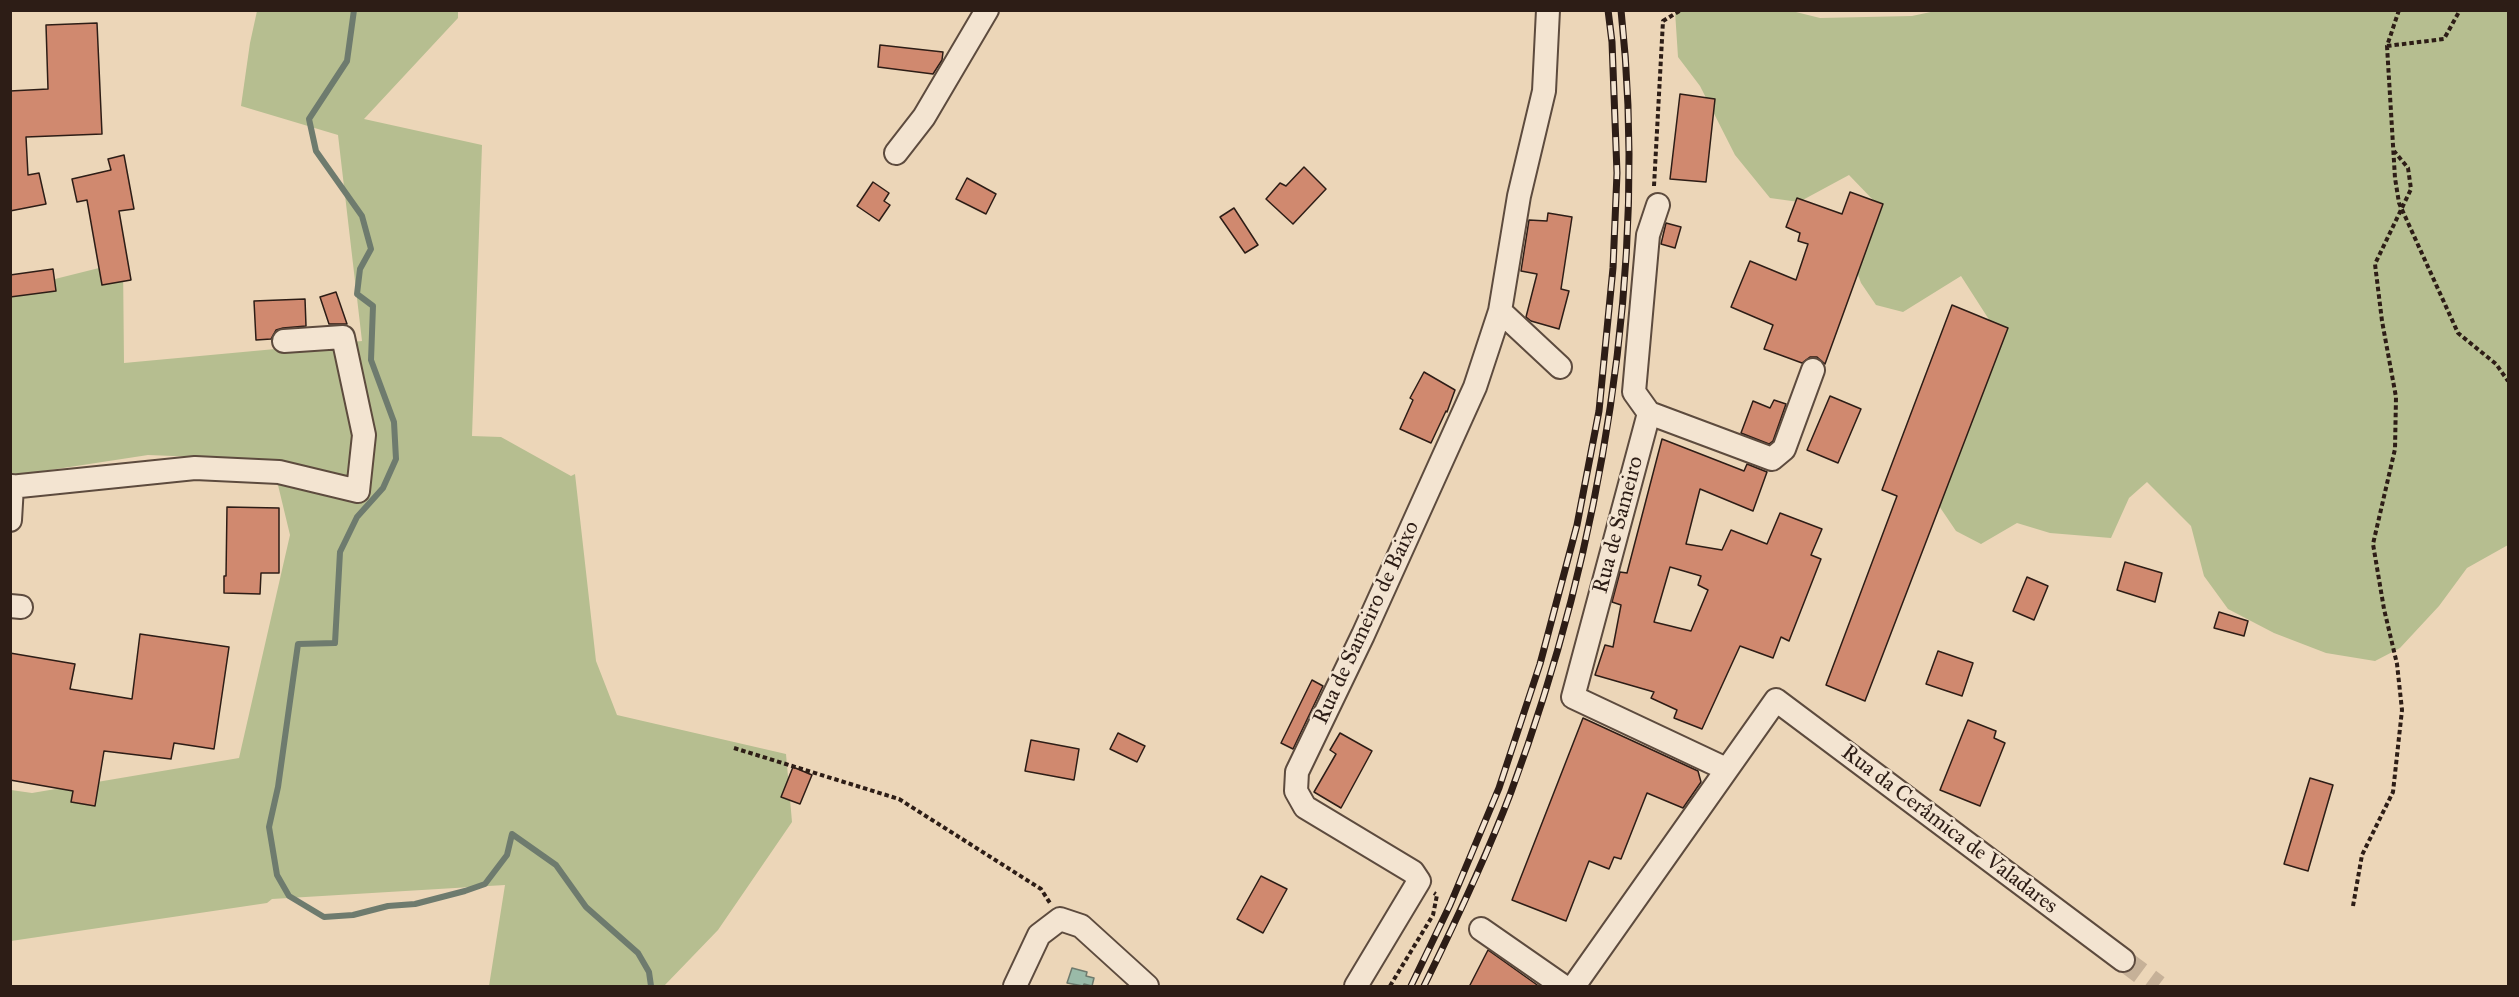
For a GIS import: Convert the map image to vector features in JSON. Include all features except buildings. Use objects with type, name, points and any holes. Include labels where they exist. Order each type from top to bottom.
[{"type":"street","points":[[896,153],[924,117],[987,10]]},
{"type":"street","name":"Rua de Sameiro de Baixo","points":[[1356,987],[1419,881],[1413,872],[1305,807],[1296,791],[1297,772],[1364,635],[1475,387],[1500,311],[1519,196],[1544,91],[1548,10]]},
{"type":"street","points":[[1658,205],[1648,235],[1634,392],[1649,412],[1772,459],[1784,449],[1813,370]]},
{"type":"street","points":[[1500,311],[1560,367]]},
{"type":"street","points":[[10,520],[11,486],[195,468],[279,472],[358,491],[364,435],[343,337],[284,341]]},
{"type":"street","name":"Rua de Sameiro","points":[[1649,412],[1573,697],[1726,769]]},
{"type":"street","name":"Rua da Cerâmica de Valadares","points":[[1726,769],[1776,700],[2123,960]]},
{"type":"street","points":[[1574,987],[1726,769]]},
{"type":"street","points":[[1015,987],[1039,935],[1060,919],[1082,926],[1147,987]]},
{"type":"street","points":[[1481,929],[1563,987]]},
{"type":"path","points":[[1658,205],[1653,201],[1653,192],[1663,21],[1681,10]]},
{"type":"path","points":[[2399,10],[2387,46],[2395,178],[2401,209],[2458,333],[2496,364],[2508,381]]},
{"type":"path","points":[[2387,46],[2444,39],[2460,10]]},
{"type":"path","points":[[2353,906],[2362,855],[2393,792],[2402,710],[2397,664],[2384,609],[2373,544],[2395,449],[2396,397],[2382,321],[2375,264],[2411,189],[2408,168],[2394,151]]},
{"type":"path","points":[[734,748],[899,798],[1041,889],[1060,919]]},
{"type":"path","points":[[1390,987],[1433,915],[1437,896]]},
{"type":"shaded area","points":[[1788,10],[1820,18],[1912,16],[1940,10],[2508,11],[2508,545],[2467,568],[2439,606],[2400,648],[2375,661],[2326,653],[2274,633],[2228,609],[2204,576],[2191,526],[2147,482],[2129,498],[2111,538],[2050,533],[2017,523],[1981,544],[1956,531],[1935,500],[1997,332],[1961,276],[1903,312],[1876,305],[1861,283],[1854,264],[1875,202],[1849,175],[1799,202],[1770,198],[1735,155],[1700,86],[1678,57],[1675,11]]},
{"type":"shaded area","points":[[257,11],[458,11],[458,18],[364,119],[482,145],[472,436],[501,437],[571,476],[575,474],[596,661],[617,715],[786,754],[792,822],[718,930],[664,986],[489,986],[505,885],[272,899],[267,903],[11,941],[11,790],[32,793],[239,758],[290,535],[272,460],[148,455],[11,476],[11,290],[123,262],[124,363],[362,341],[338,135],[241,106]]},
{"type":"shaded area","points":[[1072,968],[1087,972],[1086,976],[1094,978],[1092,986],[1067,983]]},
{"type":"waterway","points":[[354,10],[347,61],[309,119],[316,151],[362,216],[371,249],[360,269],[357,294],[373,306],[371,360],[394,422],[396,459],[383,488],[357,517],[340,552],[335,643],[298,644],[278,787],[269,827],[277,875],[289,896],[324,917],[353,915],[388,906],[415,904],[485,884],[507,855],[512,834],[556,865],[586,907],[638,953],[649,972],[651,986]]},
{"type":"tunnel","points":[[2123,960],[2158,986]]},
{"type":"railway","points":[[1411,986],[1450,905],[1499,788],[1540,664],[1577,525],[1599,411],[1613,268],[1617,173],[1612,42],[1608,10]]},
{"type":"railway","points":[[1424,986],[1470,890],[1511,792],[1543,700],[1570,604],[1593,506],[1610,407],[1622,307],[1628,207],[1628,108],[1621,10]]}]
